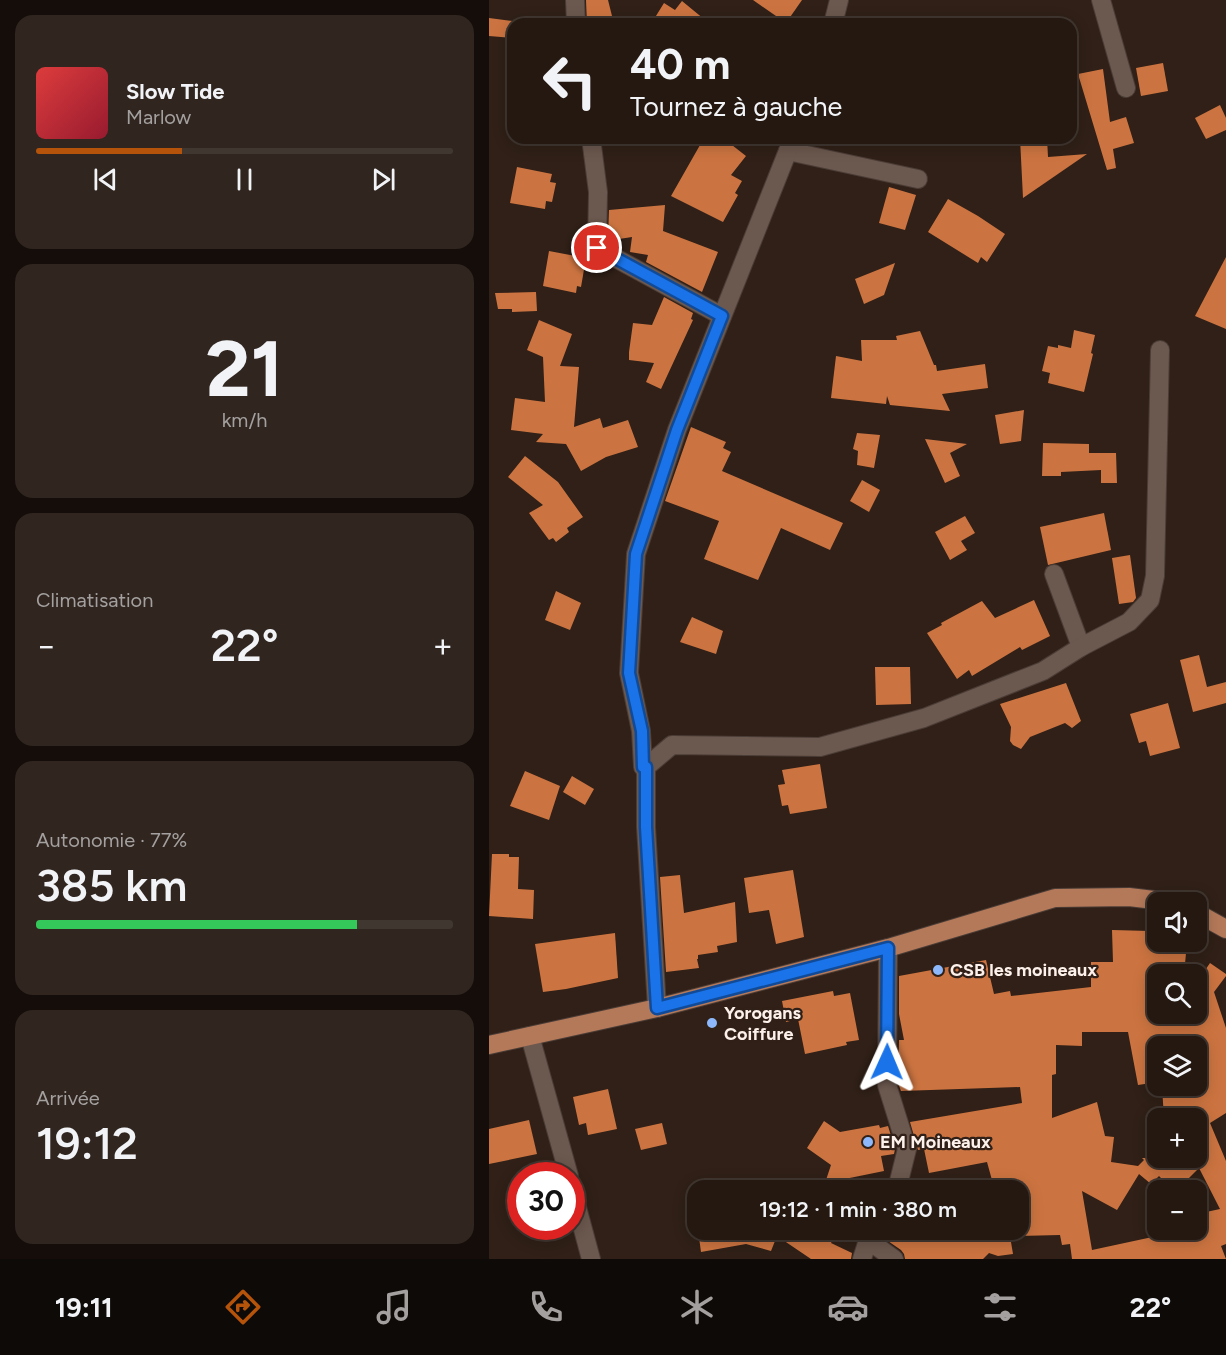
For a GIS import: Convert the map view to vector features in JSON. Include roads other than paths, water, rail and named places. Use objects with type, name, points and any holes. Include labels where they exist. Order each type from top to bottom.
[{"type":"main road","points":[[489,1045],[657,1008],[888,948],[1055,898],[1129,897],[1147,899]]},
{"type":"main road","points":[[1207,919],[1226,929]]},
{"type":"street","points":[[575,0],[576,18]]},
{"type":"street","points":[[834,18],[839,0]]},
{"type":"street","points":[[1101,0],[1126,88]]},
{"type":"street","points":[[592,144],[598,192],[597,248],[722,316]]},
{"type":"street","points":[[657,1008],[646,827],[646,767],[643,767],[642,731],[629,673],[636,554],[677,430],[791,145],[918,179]]},
{"type":"street","points":[[646,767],[672,746],[820,747],[924,718],[1043,671],[1081,647],[1129,622],[1150,600],[1155,576],[1160,351]]},
{"type":"street","points":[[1054,574],[1081,647]]},
{"type":"street","points":[[888,948],[887,1084],[907,1149],[899,1180]]},
{"type":"street","points":[[530,1036],[565,1162]]},
{"type":"street","points":[[585,1237],[591,1259]]},
{"type":"street","points":[[862,1259],[869,1240]]},
{"type":"street","points":[[876,1240],[894,1259]]},
{"type":"place","name":"CSB les moineaux","points":[[938,970]]},
{"type":"place","name":"Yorogans Coiffure","points":[[712,1023]]},
{"type":"place","name":"EM Moineaux","points":[[868,1142]]}]
